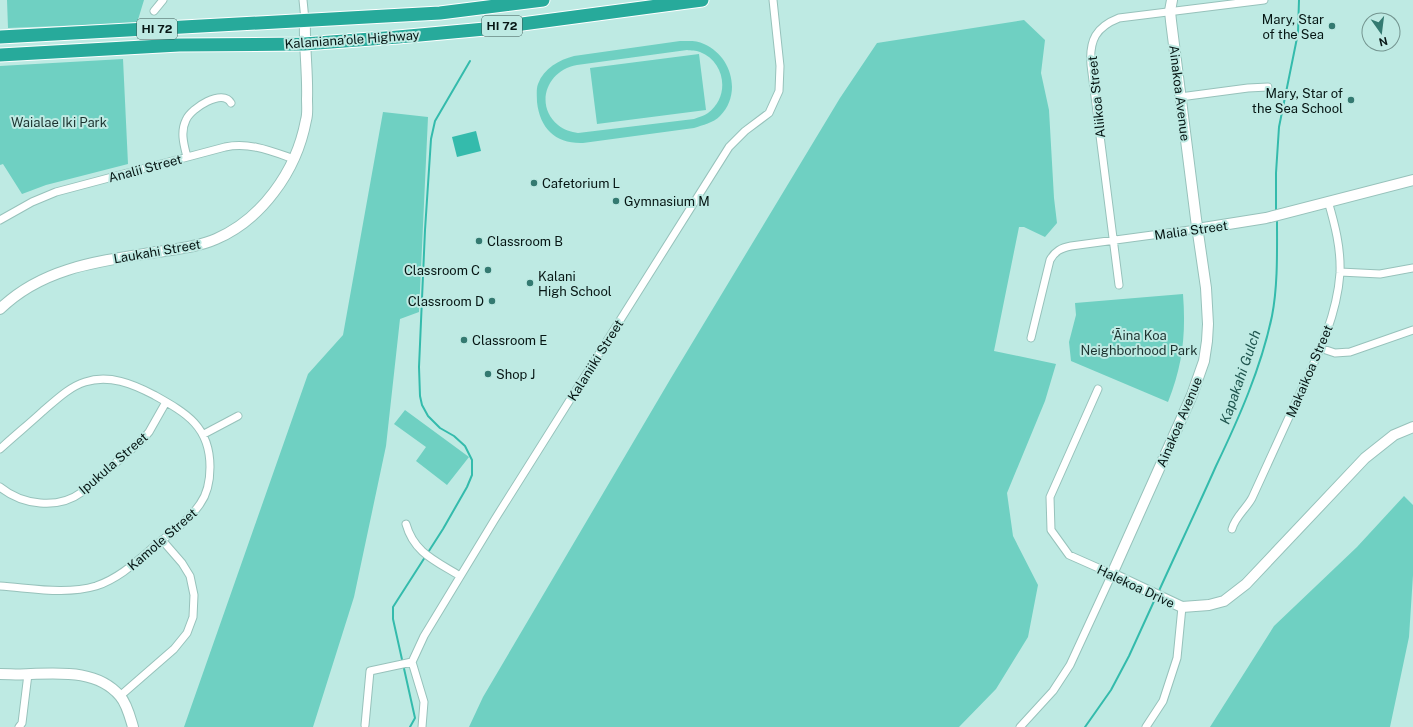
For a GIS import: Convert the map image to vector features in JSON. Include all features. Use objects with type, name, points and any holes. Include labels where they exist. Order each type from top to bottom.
[{"type":"highway","name":"Kalaniana’ole Highway","points":[[0,37],[440,12],[542,0]]},
{"type":"highway","name":"Kalaniana’ole Highway","points":[[0,55],[179,45],[304,44],[485,29],[702,0]]},
{"type":"street","points":[[154,11],[163,0]]},
{"type":"street","points":[[303,0],[304,20]]},
{"type":"street","name":"Kalaniiki Street","points":[[412,662],[424,636],[460,576],[729,147],[745,131],[769,113],[779,91],[780,66],[772,0]]},
{"type":"street","name":"Ainakoa Avenue","points":[[1164,0],[1170,11]]},
{"type":"street","name":"Ainakoa Avenue","points":[[1020,727],[1053,691],[1065,674],[1077,652],[1192,395],[1204,361],[1207,341],[1208,307],[1180,97],[1170,11],[1172,0]]},
{"type":"street","name":"Aliikoa Street","points":[[1119,285],[1090,54],[1092,45],[1099,30],[1112,20],[1124,16],[1264,0]]},
{"type":"street","name":"Laukahi Street","points":[[0,309],[7,302],[28,288],[55,274],[98,261],[182,248],[215,239],[234,229],[253,215],[268,200],[284,178],[294,159],[307,120],[304,20]]},
{"type":"street","points":[[1180,97],[1248,88],[1268,87]]},
{"type":"street","points":[[187,157],[183,142],[183,131],[186,120],[192,110],[201,104],[223,97],[232,103]]},
{"type":"street","name":"Analii Street","points":[[0,220],[32,202],[56,192],[225,147],[247,145],[261,147],[294,159]]},
{"type":"street","name":"Malia Street","points":[[1031,338],[1053,255],[1058,250],[1065,247],[1266,218],[1413,180]]},
{"type":"street","name":"Makaikoa Street","points":[[1232,529],[1235,521],[1248,506],[1252,498],[1320,348],[1334,308],[1340,272],[1338,240],[1328,202]]},
{"type":"street","points":[[1340,272],[1380,274],[1413,268]]},
{"type":"street","points":[[1320,348],[1335,353],[1350,352],[1413,330]]},
{"type":"street","name":"Kamole Street","points":[[0,449],[66,391],[85,382],[102,379],[123,381],[132,384],[166,402],[191,419],[204,434],[209,454],[210,471],[210,478],[204,497],[196,510],[123,572],[104,583],[80,589],[61,590],[0,586]]},
{"type":"street","name":"Halekoa Drive","points":[[1098,389],[1050,497],[1051,530],[1069,555],[1182,607],[1209,605],[1224,601],[1246,584],[1365,458],[1394,435],[1413,427]]},
{"type":"street","name":"Ipukula Street","points":[[0,487],[17,498],[36,503],[52,503],[73,497],[82,492],[142,440],[149,432],[166,402]]},
{"type":"street","points":[[204,434],[238,416]]},
{"type":"street","points":[[406,524],[409,535],[418,548],[460,576]]},
{"type":"street","points":[[120,696],[174,649],[187,633],[193,617],[194,595],[190,576],[182,563],[162,540]]},
{"type":"street","points":[[1146,727],[1163,700],[1177,658],[1182,607]]},
{"type":"street","points":[[365,725],[370,671],[412,662],[424,702],[422,727]]},
{"type":"street","points":[[0,674],[66,673],[93,678],[108,686],[120,696],[128,712],[132,727]]},
{"type":"street","points":[[20,727],[22,723],[28,674]]},
{"type":"green space","points":[[7,0],[144,0],[137,23],[8,28]]},
{"type":"green space","points":[[1024,20],[1045,40],[1041,73],[1049,110],[1054,198],[1057,223],[1045,237],[1024,227],[1019,227],[994,351],[1056,364],[1045,401],[1007,493],[1013,536],[1038,585],[1028,637],[996,689],[959,727],[469,727],[483,697],[671,378],[840,98],[877,43]]},
{"type":"green space","points":[[680,41],[698,42],[714,50],[727,66],[731,76],[731,97],[727,107],[720,116],[708,124],[694,128],[583,143],[565,141],[557,138],[551,133],[542,120],[537,102],[537,88],[541,78],[548,69],[558,62],[574,56]],"holes":[[[687,50],[698,51],[709,57],[720,71],[722,80],[720,98],[715,106],[703,116],[694,119],[578,133],[563,128],[551,117],[547,108],[547,89],[551,81],[567,68],[577,65]]]},
{"type":"green space","points":[[699,54],[706,110],[597,124],[590,68]]},
{"type":"green space","name":"Waialae Iki Park","points":[[123,59],[128,164],[46,185],[22,194],[3,164],[0,165],[0,66]]},
{"type":"green space","points":[[383,112],[428,117],[419,312],[400,319],[386,446],[354,597],[313,727],[184,727],[308,374],[343,335]]},
{"type":"green space","name":"‘Āina Koa Neighborhood Park","points":[[1183,294],[1184,336],[1177,375],[1168,402],[1071,361],[1069,342],[1076,315],[1075,303]]},
{"type":"green space","points":[[405,410],[469,457],[447,485],[416,461],[426,447],[394,424]]},
{"type":"green space","points":[[1404,496],[1413,505],[1413,575],[1409,637],[1390,727],[1210,727],[1274,626],[1357,547]]},
{"type":"shaded area","points":[[476,131],[481,151],[457,157],[452,137]]},
{"type":"waterway","name":"Kapakahi Gulch","points":[[1276,212],[1276,173],[1279,127],[1298,33],[1299,0]]},
{"type":"waterway","points":[[410,727],[415,718],[393,619],[393,607],[443,529],[467,487],[472,475],[472,460],[465,446],[454,436],[440,428],[428,416],[422,405],[420,396],[419,367],[425,230],[431,139],[435,121],[470,61]]},
{"type":"waterway","name":"Kapakahi Gulch","points":[[1158,593],[1233,430],[1256,374],[1272,316],[1277,268],[1277,219]]},
{"type":"waterway","name":"Kapakahi Gulch","points":[[1085,727],[1111,690],[1129,656],[1155,599]]},
{"type":"place","name":"Mary, Star of the Sea","points":[[1332,26]]},
{"type":"place","name":"Mary, Star of the Sea School","points":[[1351,100]]},
{"type":"place","name":"Cafetorium L","points":[[534,183]]},
{"type":"place","name":"Gymnasium M","points":[[616,201]]},
{"type":"place","name":"Classroom B","points":[[479,241]]},
{"type":"place","name":"Classroom C","points":[[488,270]]},
{"type":"place","name":"Kalani High School","points":[[530,283]]},
{"type":"place","name":"Classroom D","points":[[492,301]]},
{"type":"place","name":"Classroom E","points":[[464,340]]},
{"type":"place","name":"Shop J","points":[[488,374]]}]
